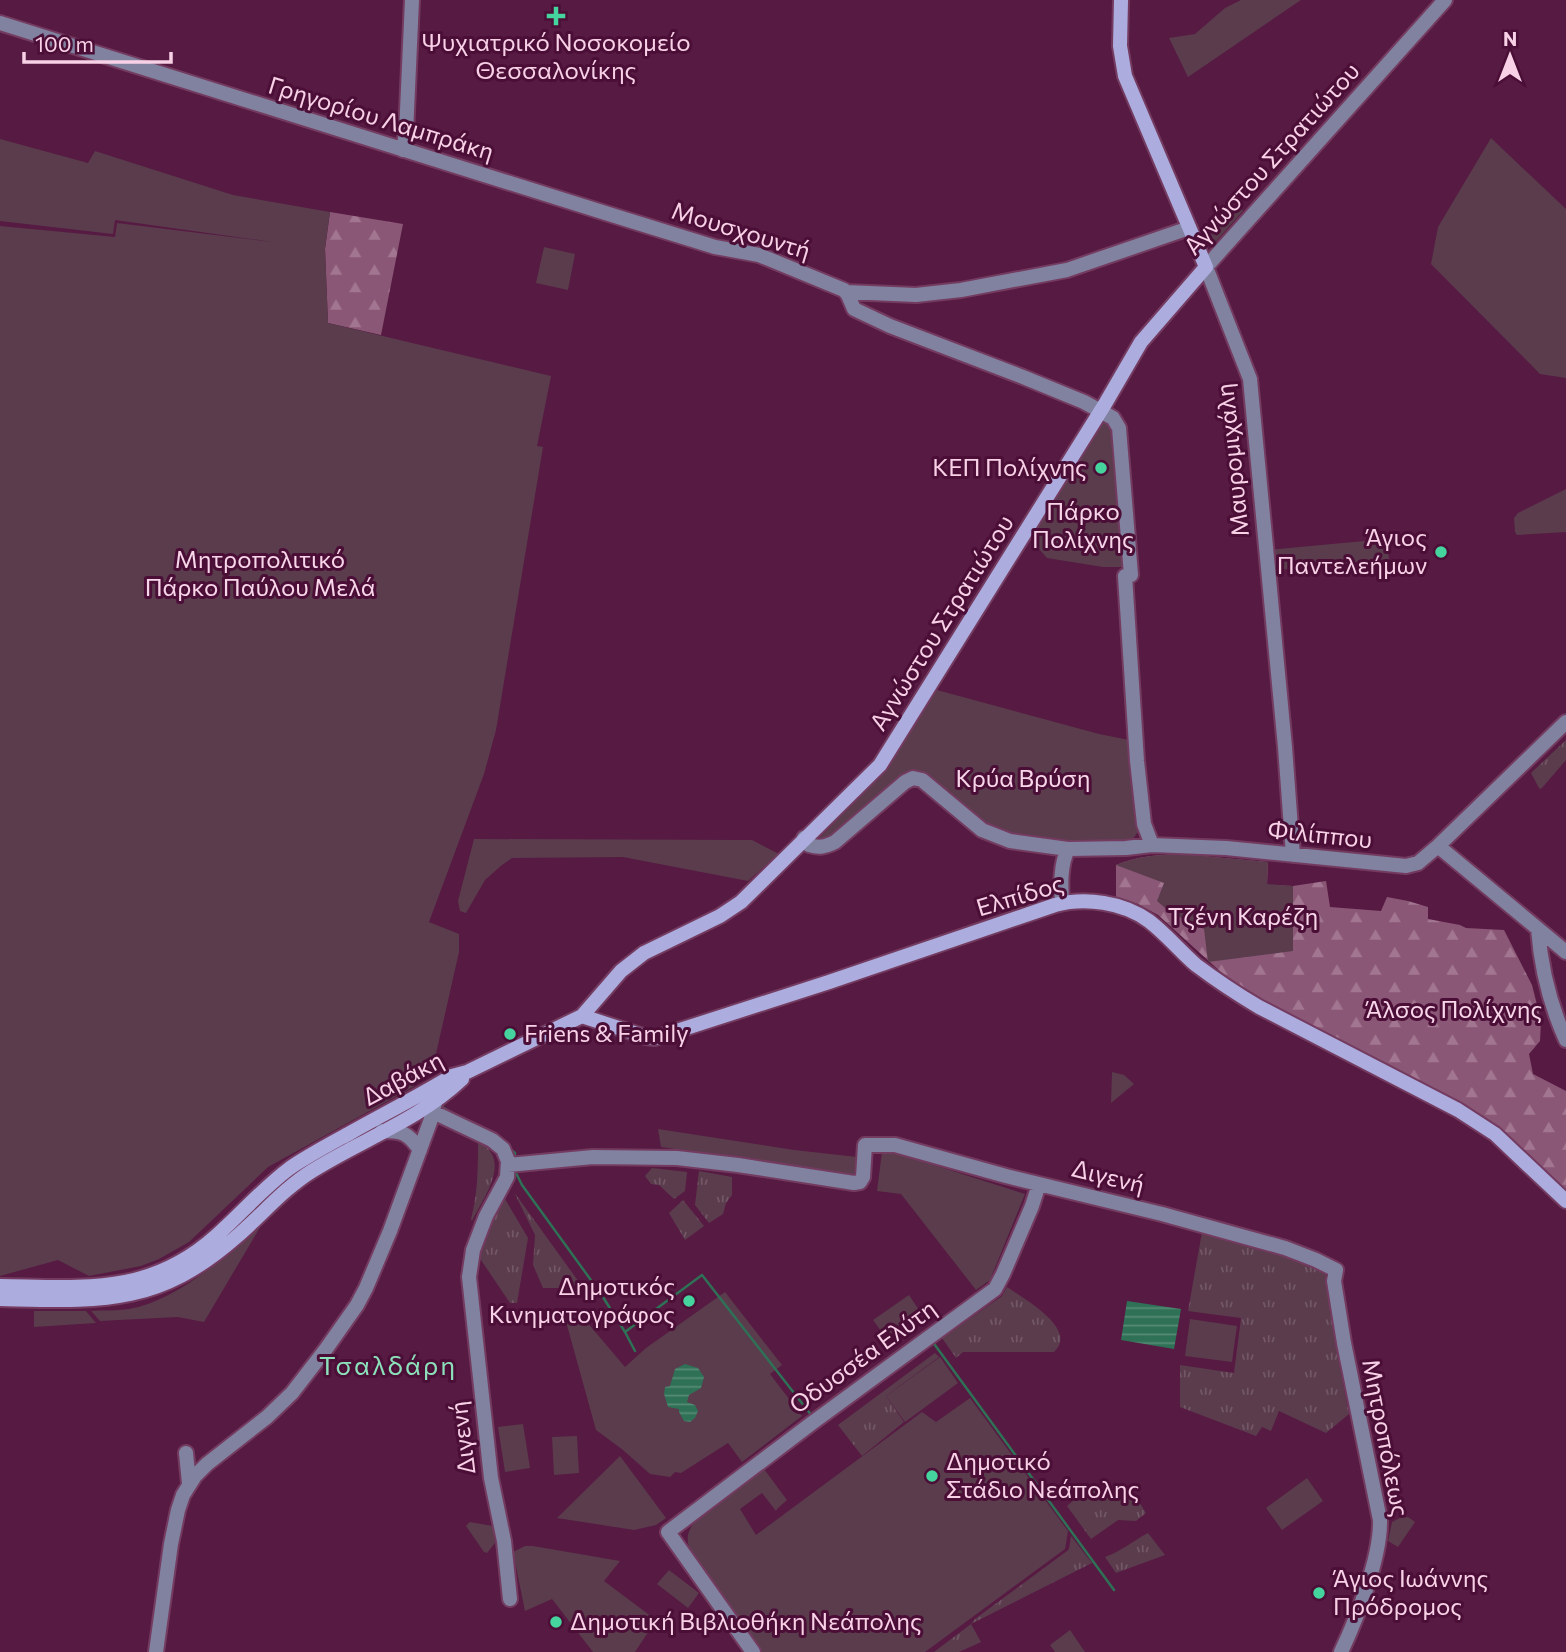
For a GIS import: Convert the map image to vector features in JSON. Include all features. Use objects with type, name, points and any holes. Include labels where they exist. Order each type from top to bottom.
[{"type":"main road","name":"Μαυρομιχάλη","points":[[1121,0],[1120,46],[1125,76],[1206,267]]},
{"type":"main road","name":"Αγνώστου Στρατιώτου","points":[[467,1072],[582,1016],[633,960],[730,910],[880,765],[1144,338],[1206,267]]},
{"type":"main road","name":"Ελπίδος","points":[[582,1016],[655,1038],[1062,903],[1101,903],[1143,917],[1196,964],[1269,1013],[1458,1110],[1495,1135],[1566,1201]]},
{"type":"main road","name":"Δαβάκη","points":[[0,1286],[105,1285],[144,1278],[173,1267],[215,1237],[264,1189],[290,1168],[452,1076],[467,1072]]},
{"type":"main road","name":"Δαβάκη","points":[[0,1299],[110,1298],[136,1294],[172,1281],[216,1254],[295,1182],[382,1131],[434,1106],[467,1072]]},
{"type":"street","points":[[403,150],[412,0]]},
{"type":"street","name":"Αγνώστου Στρατιώτου","points":[[1206,267],[1445,0]]},
{"type":"street","name":"Γρηγορίου Λαμπράκη","points":[[0,23],[547,195]]},
{"type":"street","name":"Μουσχουντή","points":[[547,195],[715,247],[760,256],[846,292],[854,309],[890,326],[1023,377],[1100,411]]},
{"type":"street","points":[[846,292],[916,295],[961,290],[1067,270],[1189,228]]},
{"type":"street","name":"Μαυρομιχάλη","points":[[1206,267],[1250,379],[1293,855]]},
{"type":"street","points":[[1100,411],[1116,422],[1120,432],[1133,707],[1144,824],[1152,845]]},
{"type":"street","name":"Φιλίππου","points":[[804,838],[809,845],[823,847],[835,842],[905,782],[918,778],[982,830],[1010,841],[1068,849],[1152,845],[1226,848],[1409,867],[1438,846],[1566,722]]},
{"type":"street","points":[[1126,848],[1144,824]]},
{"type":"street","points":[[1438,846],[1566,952]]},
{"type":"street","points":[[1062,903],[1063,859],[1068,849]]},
{"type":"street","points":[[1538,929],[1541,960],[1551,1001],[1566,1040]]},
{"type":"street","points":[[156,1652],[174,1527],[182,1498],[190,1483],[207,1464],[284,1402],[326,1349],[362,1297],[420,1150],[440,1083]]},
{"type":"street","points":[[434,1106],[492,1140],[503,1149],[508,1165]]},
{"type":"street","points":[[382,1131],[406,1134],[420,1150]]},
{"type":"street","name":"Διγενή","points":[[510,1599],[505,1549],[491,1478],[469,1270],[477,1237],[506,1180],[508,1165],[593,1157],[667,1157],[854,1183],[860,1182],[863,1177],[865,1145],[895,1145],[1284,1248],[1336,1270]]},
{"type":"street","name":"Οδυσσέα Ελύτη","points":[[753,1652],[668,1532],[995,1289],[1039,1184]]},
{"type":"street","name":"Μητροπόλεως","points":[[1336,1270],[1334,1281],[1344,1343],[1380,1520],[1379,1542],[1374,1559],[1341,1652]]},
{"type":"street","points":[[186,1453],[190,1483]]},
{"type":"green space","points":[[1241,0],[1301,0],[1188,77],[1169,38],[1195,34],[1225,8]]},
{"type":"green space","points":[[1491,138],[1566,209],[1566,378],[1540,374],[1431,264],[1438,227]]},
{"type":"green space","name":"Μητροπολιτικό Πάρκο Παύλου Μελά","points":[[0,139],[88,163],[95,151],[233,195],[330,212],[325,249],[328,323],[551,376],[537,446],[543,447],[496,730],[484,774],[429,922],[459,934],[459,952],[433,1067],[428,1075],[413,1087],[268,1167],[189,1242],[141,1266],[89,1276],[58,1260],[0,1276],[0,226],[115,237],[117,223],[273,242],[115,220],[113,234],[0,221]]},
{"type":"green space","points":[[1242,209],[1211,247],[1202,241],[1199,232]]},
{"type":"green space","points":[[330,212],[403,224],[381,335],[328,323],[325,249]]},
{"type":"green space","points":[[544,247],[575,254],[568,290],[536,283]]},
{"type":"green space","name":"Πάρκο Πολίχνης","points":[[1104,419],[1115,430],[1126,567],[1103,567],[1047,558],[1031,535]]},
{"type":"green space","points":[[1566,489],[1566,532],[1517,535],[1514,518],[1518,513]]},
{"type":"green space","points":[[1386,539],[1389,559],[1268,571],[1266,550]]},
{"type":"green space","name":"Κρύα Βρύση","points":[[937,690],[1134,741],[1144,824],[1126,848],[1010,841],[918,778],[838,841],[819,838],[887,768]]},
{"type":"green space","points":[[1566,740],[1566,760],[1541,789],[1539,788],[1531,773]]},
{"type":"green space","points":[[474,839],[752,840],[779,854],[748,881],[623,857],[512,858],[485,880],[466,913],[460,911],[458,901]]},
{"type":"green space","name":"Άλσος Πολίχνης","points":[[1180,854],[1268,862],[1267,885],[1293,886],[1326,881],[1330,907],[1381,911],[1387,897],[1428,907],[1428,919],[1466,928],[1504,930],[1532,985],[1541,1021],[1540,1041],[1529,1054],[1533,1074],[1566,1091],[1566,1192],[1456,1104],[1234,984],[1158,915],[1138,904],[1116,897],[1116,865],[1140,858]]},
{"type":"green space","name":"Τζένη Καρέζη","points":[[1180,854],[1268,862],[1267,884],[1293,886],[1293,951],[1208,962],[1204,929],[1171,913],[1157,901],[1164,883],[1116,865],[1140,858]]},
{"type":"green space","points":[[1112,1072],[1124,1075],[1134,1084],[1111,1103]]},
{"type":"green space","points":[[658,1129],[857,1157],[855,1175],[661,1147]]},
{"type":"green space","points":[[478,1141],[494,1158],[495,1168],[493,1179],[472,1221],[477,1180]]},
{"type":"green space","points":[[882,1152],[915,1159],[1025,1194],[990,1280],[976,1290],[901,1194],[877,1191]]},
{"type":"green space","points":[[652,1168],[687,1172],[685,1191],[674,1199],[659,1185],[651,1184],[645,1176]]},
{"type":"green space","points":[[699,1171],[732,1177],[732,1195],[723,1214],[709,1223],[695,1205]]},
{"type":"green space","points":[[514,1192],[589,1296],[564,1288],[543,1288],[533,1265],[535,1235]]},
{"type":"green space","points":[[505,1199],[528,1238],[517,1303],[510,1303],[479,1257],[485,1234]]},
{"type":"green space","points":[[683,1200],[704,1226],[685,1240],[669,1213]]},
{"type":"green space","points":[[262,1224],[204,1322],[178,1317],[100,1321],[91,1311],[129,1309],[166,1296],[200,1275]]},
{"type":"green space","points":[[1202,1232],[1273,1249],[1326,1271],[1335,1341],[1349,1414],[1326,1433],[1279,1411],[1271,1431],[1262,1427],[1256,1436],[1180,1407],[1180,1365],[1234,1373],[1241,1318],[1188,1311]]},
{"type":"green space","points":[[1007,1287],[1055,1324],[1060,1334],[1060,1343],[1054,1352],[963,1352],[956,1358],[942,1338],[1002,1296]]},
{"type":"green space","points":[[725,1292],[782,1365],[770,1374],[802,1416],[742,1462],[728,1443],[681,1473],[675,1472],[670,1477],[650,1474],[596,1430],[565,1318],[575,1308],[625,1367],[646,1348]]},
{"type":"green space","points":[[909,1295],[921,1313],[886,1338],[873,1320]]},
{"type":"green space","points":[[34,1311],[86,1311],[96,1323],[34,1327]]},
{"type":"green space","points":[[1190,1319],[1237,1326],[1232,1362],[1185,1356]]},
{"type":"green space","points":[[935,1353],[939,1357],[886,1396],[904,1422],[862,1456],[838,1425]]},
{"type":"green space","points":[[940,1357],[958,1383],[905,1422],[886,1396]]},
{"type":"green space","name":"Δημοτικό Στάδιο Νεάπολης","points":[[970,1398],[1068,1531],[1065,1549],[925,1652],[762,1652],[692,1554],[688,1539],[693,1524],[764,1469],[787,1500],[776,1511],[762,1493],[740,1509],[756,1535],[922,1412],[936,1422]]},
{"type":"green space","points":[[523,1424],[530,1468],[505,1472],[498,1427]]},
{"type":"green space","points":[[577,1436],[579,1473],[554,1475],[552,1437]]},
{"type":"green space","points":[[620,1456],[666,1518],[656,1525],[634,1530],[557,1518]]},
{"type":"green space","points":[[1307,1478],[1323,1501],[1282,1530],[1266,1508]]},
{"type":"green space","points":[[1089,1487],[1124,1499],[1136,1497],[1146,1513],[1136,1521],[1118,1520],[1091,1539],[1067,1506]]},
{"type":"green space","points":[[1408,1517],[1415,1522],[1398,1547],[1388,1541],[1392,1522]]},
{"type":"green space","points":[[470,1522],[493,1526],[495,1543],[487,1553],[466,1526]]},
{"type":"green space","points":[[1148,1533],[1165,1555],[1116,1573],[1105,1557]]},
{"type":"green space","points":[[1071,1536],[1092,1563],[971,1624],[1067,1551]]},
{"type":"green space","points":[[525,1546],[620,1561],[604,1581],[656,1620],[635,1652],[593,1652],[552,1599],[525,1611],[513,1552]]},
{"type":"green space","points":[[669,1570],[699,1593],[688,1608],[657,1584]]},
{"type":"green space","points":[[971,1624],[981,1642],[959,1652],[934,1652]]},
{"type":"green space","points":[[1070,1630],[1085,1652],[1055,1652],[1050,1645]]},
{"type":"shaded area","points":[[1127,1301],[1181,1309],[1174,1349],[1121,1340]]},
{"type":"shaded area","points":[[685,1364],[698,1368],[704,1377],[701,1388],[689,1395],[687,1402],[695,1405],[698,1411],[690,1422],[684,1421],[679,1409],[668,1407],[664,1394],[665,1387],[670,1386],[675,1369]]},
{"type":"waterway","points":[[439,1105],[457,1116]]},
{"type":"waterway","points":[[510,1149],[515,1153],[515,1161]]},
{"type":"waterway","points":[[515,1171],[522,1185],[601,1294],[635,1351]]},
{"type":"waterway","points":[[625,1332],[702,1275],[813,1415]]},
{"type":"waterway","points":[[932,1341],[1114,1590]]},
{"type":"place","name":"Ψυχιατρικό Νοσοκομείο Θεσσαλονίκης","points":[[556,16]]},
{"type":"place","name":"ΚΕΠ Πολίχνης","points":[[1101,468]]},
{"type":"place","name":"Άγιος Παντελεήμων","points":[[1441,552]]},
{"type":"place","name":"Friens & Family","points":[[510,1034]]},
{"type":"place","name":"Δημοτικός Κινηματογράφος","points":[[689,1301]]},
{"type":"place","name":"Δημοτικό Στάδιο Νεάπολης","points":[[932,1476]]},
{"type":"place","name":"Άγιος Ιωάννης Πρόδρομος","points":[[1319,1593]]},
{"type":"place","name":"Δημοτική Βιβλιοθήκη Νεάπολης","points":[[556,1622]]},
{"type":"district","name":"Τσαλδάρη","points":[[388,1366]]}]
